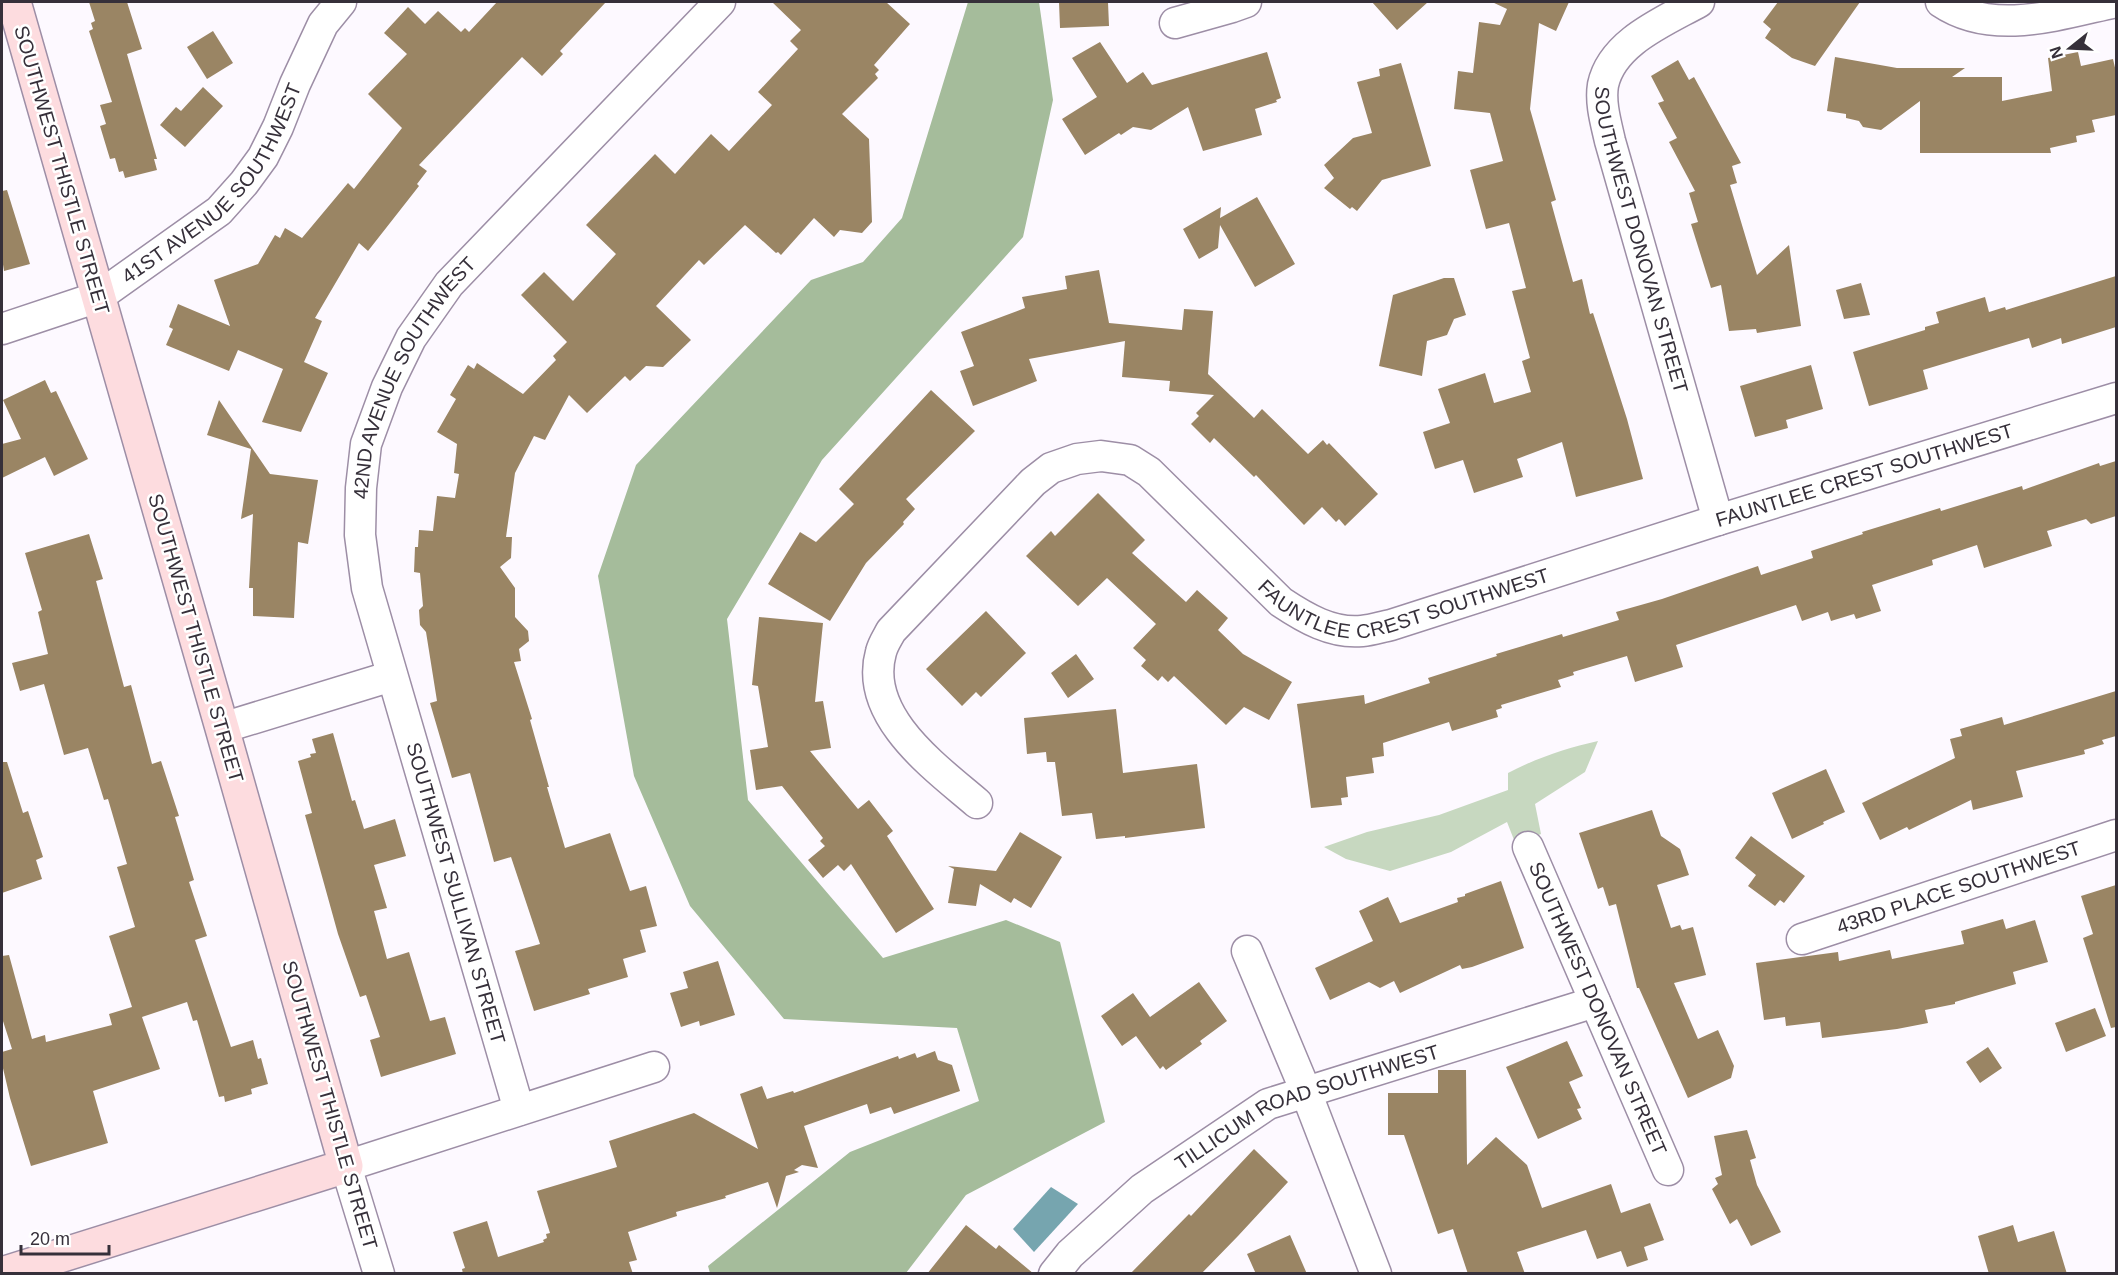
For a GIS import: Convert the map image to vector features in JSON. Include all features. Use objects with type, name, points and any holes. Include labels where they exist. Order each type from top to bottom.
[{"type":"main road","name":"SOUTHWEST THISTLE STREET","points":[[14,2],[345,1166]]},
{"type":"main road","points":[[2,1274],[345,1166]]},
{"type":"street","name":"41ST AVENUE SOUTHWEST","points":[[2,329],[99,297],[219,211],[263,157],[323,24],[341,2]]},
{"type":"street","name":"42ND AVENUE SOUTHWEST","points":[[392,676],[367,588],[360,535],[361,488],[366,444],[387,387],[411,338],[449,284],[720,2]]},
{"type":"street","points":[[1175,23],[1246,2]]},
{"type":"street","name":"SOUTHWEST DONOVAN STREET","points":[[1700,2],[1647,32],[1624,49],[1609,67],[1603,87],[1604,112],[1610,141],[1718,520]]},
{"type":"street","points":[[1941,2],[1978,18],[2028,20],[2116,2]]},
{"type":"street","name":"FAUNTLEE CREST SOUTHWEST","points":[[977,803],[920,754],[890,716],[882,697],[879,676],[881,652],[891,631],[1033,483],[1051,468],[1077,459],[1101,456],[1130,460],[1149,472],[1281,602],[1306,619],[1328,627],[1360,632],[1391,626],[1718,520],[2116,398]]},
{"type":"street","points":[[222,728],[392,676]]},
{"type":"street","name":"SOUTHWEST SULLIVAN STREET","points":[[392,676],[519,1110]]},
{"type":"street","name":"43RD PLACE SOUTHWEST","points":[[1802,939],[2116,835]]},
{"type":"street","name":"SOUTHWEST DONOVAN STREET","points":[[1528,847],[1668,1170]]},
{"type":"street","points":[[1247,951],[1306,1092],[1376,1274]]},
{"type":"street","name":"TILLICUM ROAD SOUTHWEST","points":[[1054,1274],[1070,1254],[1142,1189],[1268,1104],[1595,1002]]},
{"type":"street","points":[[345,1166],[654,1067]]},
{"type":"street","name":"SOUTHWEST THISTLE STREET","points":[[345,1166],[379,1274]]},
{"type":"green space","points":[[968,2],[1039,2],[1053,100],[1023,237],[822,460],[727,619],[748,800],[883,958],[1006,920],[1060,942],[1105,1122],[966,1195],[906,1273],[710,1273],[708,1266],[850,1152],[979,1101],[957,1028],[784,1019],[690,906],[634,776],[598,576],[636,465],[811,280],[863,262],[902,218]]},
{"type":"green space","points":[[1598,741],[1585,772],[1535,804],[1541,834],[1516,845],[1507,822],[1451,852],[1390,871],[1346,859],[1324,847],[1367,832],[1439,815],[1508,790],[1508,773],[1552,754]]},
{"type":"water","points":[[1051,1187],[1078,1204],[1034,1252],[1013,1229]]},
{"type":"building","points":[[89,2],[127,2],[142,49],[127,54],[157,159],[154,159],[157,170],[125,178],[123,171],[119,172],[115,158],[110,159],[100,126],[106,124],[100,105],[112,102],[89,31],[93,29],[91,23],[95,21]]},
{"type":"building","points":[[497,2],[606,2],[560,51],[563,54],[542,76],[522,57],[419,165],[427,171],[417,184],[419,186],[368,251],[359,243],[315,318],[322,321],[304,362],[328,373],[301,432],[262,422],[283,369],[238,350],[229,371],[166,345],[173,329],[169,327],[178,304],[230,326],[214,280],[258,264],[275,235],[280,238],[285,228],[302,238],[348,183],[354,189],[402,128],[368,94],[407,54],[384,33],[408,7],[425,24],[438,11],[461,32],[465,28],[469,32]]},
{"type":"building","points":[[772,2],[886,2],[910,24],[874,65],[879,70],[875,74],[878,78],[842,114],[869,139],[872,222],[862,233],[840,230],[834,237],[814,218],[781,255],[745,225],[704,265],[699,260],[656,306],[691,340],[663,367],[646,366],[630,381],[625,376],[587,413],[569,395],[545,440],[534,436],[515,473],[506,537],[512,537],[511,558],[500,567],[515,588],[515,617],[528,631],[529,641],[519,649],[521,661],[514,662],[532,719],[530,720],[549,787],[547,787],[565,848],[610,833],[630,891],[646,886],[657,926],[640,930],[646,952],[623,959],[628,977],[588,989],[590,994],[534,1011],[515,951],[540,944],[511,857],[494,862],[470,773],[452,778],[430,703],[437,701],[426,632],[420,625],[419,610],[423,606],[420,573],[414,572],[415,547],[418,547],[419,530],[433,531],[437,496],[455,498],[459,474],[454,473],[457,444],[437,432],[456,399],[450,395],[468,365],[474,369],[477,363],[523,394],[556,360],[553,356],[567,342],[521,295],[544,272],[573,301],[616,254],[586,225],[655,154],[675,174],[711,134],[729,151],[772,105],[758,92],[798,49],[790,41],[801,30]]},
{"type":"building","points":[[1059,2],[1108,2],[1109,26],[1060,28]]},
{"type":"building","points":[[1372,2],[1428,2],[1397,30]]},
{"type":"building","points":[[1492,2],[1569,2],[1556,31],[1539,23],[1530,109],[1556,200],[1551,202],[1573,282],[1582,279],[1590,314],[1593,313],[1627,419],[1643,479],[1576,497],[1562,442],[1517,459],[1523,477],[1474,493],[1463,460],[1435,469],[1423,432],[1450,423],[1438,389],[1485,373],[1494,403],[1531,392],[1522,361],[1530,358],[1512,291],[1526,288],[1509,223],[1486,229],[1470,170],[1503,161],[1490,113],[1454,109],[1458,71],[1473,73],[1479,22],[1500,25],[1507,9]]},
{"type":"building","points":[[1778,2],[1860,2],[1815,66],[1792,58],[1765,38],[1771,29],[1763,22]]},
{"type":"building","points":[[213,31],[233,63],[207,79],[187,47]]},
{"type":"building","points":[[1100,42],[1127,83],[1143,72],[1152,85],[1267,52],[1281,98],[1276,100],[1277,102],[1255,109],[1262,135],[1203,151],[1188,107],[1151,130],[1133,127],[1121,135],[1119,133],[1085,155],[1062,119],[1097,97],[1072,58]]},
{"type":"building","points":[[2078,52],[2081,66],[2113,59],[2116,72],[2116,115],[2092,120],[2095,132],[2076,136],[2077,142],[2050,148],[2051,153],[1920,153],[1920,101],[1881,130],[1863,127],[1859,121],[1846,118],[1846,114],[1827,111],[1835,57],[1897,68],[1965,68],[1952,77],[2002,77],[2002,101],[2052,91],[2048,58]]},
{"type":"building","points":[[1678,60],[1689,80],[1694,77],[1741,163],[1732,166],[1737,183],[1730,185],[1757,275],[1789,245],[1801,326],[1757,333],[1756,329],[1729,331],[1721,285],[1711,288],[1691,224],[1698,222],[1689,193],[1695,191],[1669,142],[1677,138],[1658,103],[1664,101],[1651,76]]},
{"type":"building","points":[[1401,63],[1431,166],[1382,180],[1357,211],[1352,207],[1350,209],[1324,188],[1334,178],[1324,165],[1353,138],[1372,133],[1357,82],[1380,76],[1379,69]]},
{"type":"building","points":[[203,87],[223,106],[185,147],[160,125],[176,107],[181,111]]},
{"type":"building","points":[[7,190],[30,264],[4,271],[2,191]]},
{"type":"building","points":[[1257,197],[1295,264],[1255,287],[1220,225],[1218,248],[1199,259],[1183,229],[1221,207],[1220,218]]},
{"type":"building","points":[[1099,270],[1109,323],[1182,330],[1184,309],[1213,311],[1208,374],[1254,418],[1262,409],[1308,454],[1323,440],[1327,445],[1329,443],[1378,494],[1345,526],[1339,519],[1336,522],[1322,507],[1304,525],[1256,475],[1254,477],[1214,438],[1210,443],[1191,424],[1199,416],[1196,413],[1214,395],[1169,391],[1170,381],[1122,377],[1125,341],[1029,359],[1037,381],[973,406],[960,371],[974,366],[961,332],[1025,308],[1022,297],[1067,289],[1065,276]]},
{"type":"building","points":[[2116,276],[2116,327],[2062,344],[2061,338],[2032,348],[2029,338],[1923,370],[1928,389],[1869,406],[1853,352],[1925,330],[1925,327],[1939,323],[1936,312],[1985,297],[1989,312],[2005,307],[2006,310]]},
{"type":"building","points":[[1444,278],[1454,278],[1466,315],[1454,319],[1447,335],[1427,341],[1422,376],[1379,366],[1393,295]]},
{"type":"building","points":[[1861,283],[1870,315],[1844,319],[1836,290]]},
{"type":"building","points":[[1811,365],[1823,409],[1786,420],[1788,428],[1755,437],[1740,386]]},
{"type":"building","points":[[45,380],[51,393],[56,391],[88,459],[54,476],[45,457],[2,478],[2,444],[21,439],[3,400]]},
{"type":"building","points":[[931,390],[975,431],[906,499],[915,509],[903,522],[904,524],[866,563],[830,621],[768,584],[800,532],[816,542],[854,504],[839,489]]},
{"type":"building","points":[[219,400],[270,474],[318,480],[308,544],[298,542],[294,618],[253,616],[253,588],[249,588],[253,514],[241,519],[251,449],[207,435]]},
{"type":"building","points":[[2116,461],[2116,516],[2091,524],[2086,519],[2047,531],[2052,546],[1984,568],[1977,545],[1932,560],[1933,565],[1872,585],[1881,611],[1856,619],[1854,614],[1831,621],[1828,612],[1802,621],[1796,605],[1676,645],[1683,667],[1635,682],[1627,656],[1573,672],[1574,675],[1558,680],[1561,687],[1501,705],[1502,708],[1496,710],[1498,717],[1452,731],[1449,722],[1383,743],[1384,756],[1372,758],[1374,773],[1346,777],[1348,797],[1341,798],[1342,805],[1311,808],[1297,704],[1364,695],[1365,704],[1430,683],[1428,678],[1497,656],[1496,654],[1619,620],[1616,612],[1662,599],[1758,566],[1761,575],[1813,558],[1811,551],[1863,534],[1862,532],[2022,486],[2023,490],[2099,463],[2100,466]]},
{"type":"building","points":[[1098,493],[1145,540],[1132,553],[1186,602],[1197,590],[1228,618],[1218,630],[1243,654],[1292,682],[1269,720],[1244,707],[1226,725],[1174,676],[1168,682],[1162,676],[1158,681],[1141,666],[1146,660],[1133,648],[1156,624],[1107,578],[1078,606],[1026,556],[1051,531],[1055,536]]},
{"type":"building","points":[[89,534],[103,579],[96,581],[124,687],[131,685],[152,764],[161,761],[179,816],[175,817],[194,880],[189,882],[207,936],[195,940],[231,1047],[253,1040],[268,1084],[251,1089],[252,1094],[225,1102],[224,1096],[219,1097],[197,1020],[193,1021],[187,1002],[142,1017],[160,1069],[93,1091],[108,1143],[31,1166],[2,1064],[2,1052],[12,1049],[2,1018],[2,956],[9,955],[32,1039],[45,1035],[46,1042],[112,1025],[109,1014],[132,1007],[109,936],[135,927],[117,867],[127,864],[108,799],[104,800],[88,748],[64,755],[44,684],[20,691],[12,663],[48,654],[38,612],[42,610],[25,553]]},
{"type":"building","points":[[986,611],[1026,653],[981,697],[976,692],[962,706],[926,669]]},
{"type":"building","points":[[759,617],[823,623],[815,702],[823,701],[831,748],[810,751],[858,809],[869,800],[893,831],[887,836],[934,909],[896,933],[851,864],[844,871],[838,865],[823,878],[808,860],[825,846],[820,841],[823,838],[782,786],[756,790],[750,750],[768,747],[758,686],[752,685]]},
{"type":"building","points":[[1076,654],[1094,679],[1068,698],[1051,673]]},
{"type":"building","points":[[2116,691],[2116,736],[2102,740],[2104,744],[2084,750],[2085,754],[2016,771],[2023,797],[1973,810],[1971,800],[1909,830],[1907,827],[1880,840],[1862,803],[1955,758],[1950,739],[1962,736],[1960,729],[2002,717],[2004,725]]},
{"type":"building","points":[[1116,709],[1123,773],[1197,764],[1205,828],[1125,838],[1125,836],[1096,839],[1092,813],[1062,816],[1055,762],[1047,762],[1046,752],[1027,754],[1024,718]]},
{"type":"building","points":[[333,733],[352,801],[355,800],[364,829],[395,819],[406,856],[374,865],[387,908],[374,911],[387,959],[409,952],[430,1021],[445,1017],[456,1054],[381,1077],[370,1040],[380,1037],[366,995],[360,997],[338,934],[305,815],[312,813],[298,761],[316,753],[312,739]]},
{"type":"building","points":[[2,762],[7,762],[23,813],[28,811],[43,857],[36,860],[42,879],[2,893]]},
{"type":"building","points":[[1826,769],[1845,812],[1792,839],[1772,793]]},
{"type":"building","points":[[1652,810],[1661,836],[1680,849],[1689,875],[1657,885],[1671,928],[1680,925],[1682,930],[1693,927],[1706,975],[1674,983],[1698,1039],[1718,1030],[1734,1066],[1731,1078],[1688,1098],[1639,988],[1637,988],[1616,904],[1609,906],[1603,887],[1598,889],[1579,833]]},
{"type":"building","points":[[1020,832],[1062,857],[1031,908],[1014,898],[1011,903],[980,884],[976,906],[948,903],[954,869],[948,866],[996,871]]},
{"type":"building","points":[[1751,836],[1805,876],[1784,903],[1780,900],[1775,906],[1748,886],[1756,875],[1735,858]]},
{"type":"building","points":[[1501,881],[1524,948],[1472,967],[1462,969],[1460,965],[1400,993],[1394,981],[1380,988],[1369,982],[1330,1000],[1315,968],[1373,941],[1359,911],[1388,897],[1400,923],[1458,902],[1457,898],[1465,894]]},
{"type":"building","points":[[2116,885],[2116,1027],[2111,1028],[2083,938],[2093,934],[2081,896]]},
{"type":"building","points":[[2003,919],[2006,929],[2035,920],[2048,962],[2013,972],[2016,984],[1955,1002],[1955,1004],[1925,1010],[1928,1023],[1822,1038],[1820,1022],[1786,1026],[1785,1017],[1764,1020],[1756,963],[1838,952],[1839,961],[1890,950],[1892,959],[1964,944],[1961,931]]},
{"type":"building","points":[[718,961],[735,1015],[700,1026],[699,1021],[681,1027],[670,993],[688,988],[683,972]]},
{"type":"building","points":[[1199,982],[1227,1021],[1200,1041],[1202,1044],[1166,1070],[1163,1066],[1160,1069],[1136,1036],[1122,1046],[1101,1016],[1133,993],[1150,1017]]},
{"type":"building","points":[[2095,1008],[2106,1036],[2066,1052],[2055,1023]]},
{"type":"building","points":[[1567,1041],[1583,1076],[1569,1082],[1581,1108],[1577,1109],[1582,1119],[1538,1139],[1506,1067]]},
{"type":"building","points":[[1988,1047],[2002,1068],[1980,1083],[1966,1062]]},
{"type":"building","points":[[935,1051],[938,1060],[952,1065],[960,1091],[894,1114],[891,1107],[870,1114],[867,1104],[804,1126],[818,1168],[802,1165],[794,1170],[799,1172],[786,1176],[777,1208],[768,1182],[725,1196],[726,1198],[676,1212],[677,1216],[628,1232],[637,1260],[629,1262],[633,1274],[463,1274],[462,1269],[465,1268],[453,1232],[487,1221],[498,1257],[544,1242],[543,1240],[547,1238],[546,1234],[550,1233],[537,1191],[617,1167],[609,1141],[694,1113],[758,1149],[740,1094],[762,1086],[767,1099],[793,1091],[794,1093],[898,1056],[899,1059],[915,1053],[917,1058]]},
{"type":"building","points":[[1438,1070],[1466,1070],[1467,1165],[1496,1137],[1527,1165],[1542,1208],[1611,1184],[1621,1213],[1650,1203],[1664,1240],[1644,1247],[1648,1260],[1627,1267],[1621,1251],[1597,1259],[1586,1230],[1517,1252],[1525,1274],[1468,1274],[1453,1229],[1438,1234],[1404,1135],[1388,1135],[1388,1093],[1438,1093]]},
{"type":"building","points":[[1747,1130],[1756,1158],[1750,1160],[1757,1185],[1781,1232],[1751,1246],[1737,1219],[1730,1224],[1712,1189],[1718,1184],[1715,1178],[1722,1175],[1714,1136]]},
{"type":"building","points":[[1254,1149],[1288,1182],[1201,1274],[1130,1274],[1189,1214],[1191,1216]]},
{"type":"building","points":[[966,1225],[996,1249],[999,1245],[1034,1274],[927,1274]]},
{"type":"building","points":[[2013,1225],[2018,1242],[2054,1231],[2067,1274],[1989,1274],[1978,1236]]},
{"type":"building","points":[[1290,1235],[1307,1274],[1256,1274],[1247,1254]]}]
